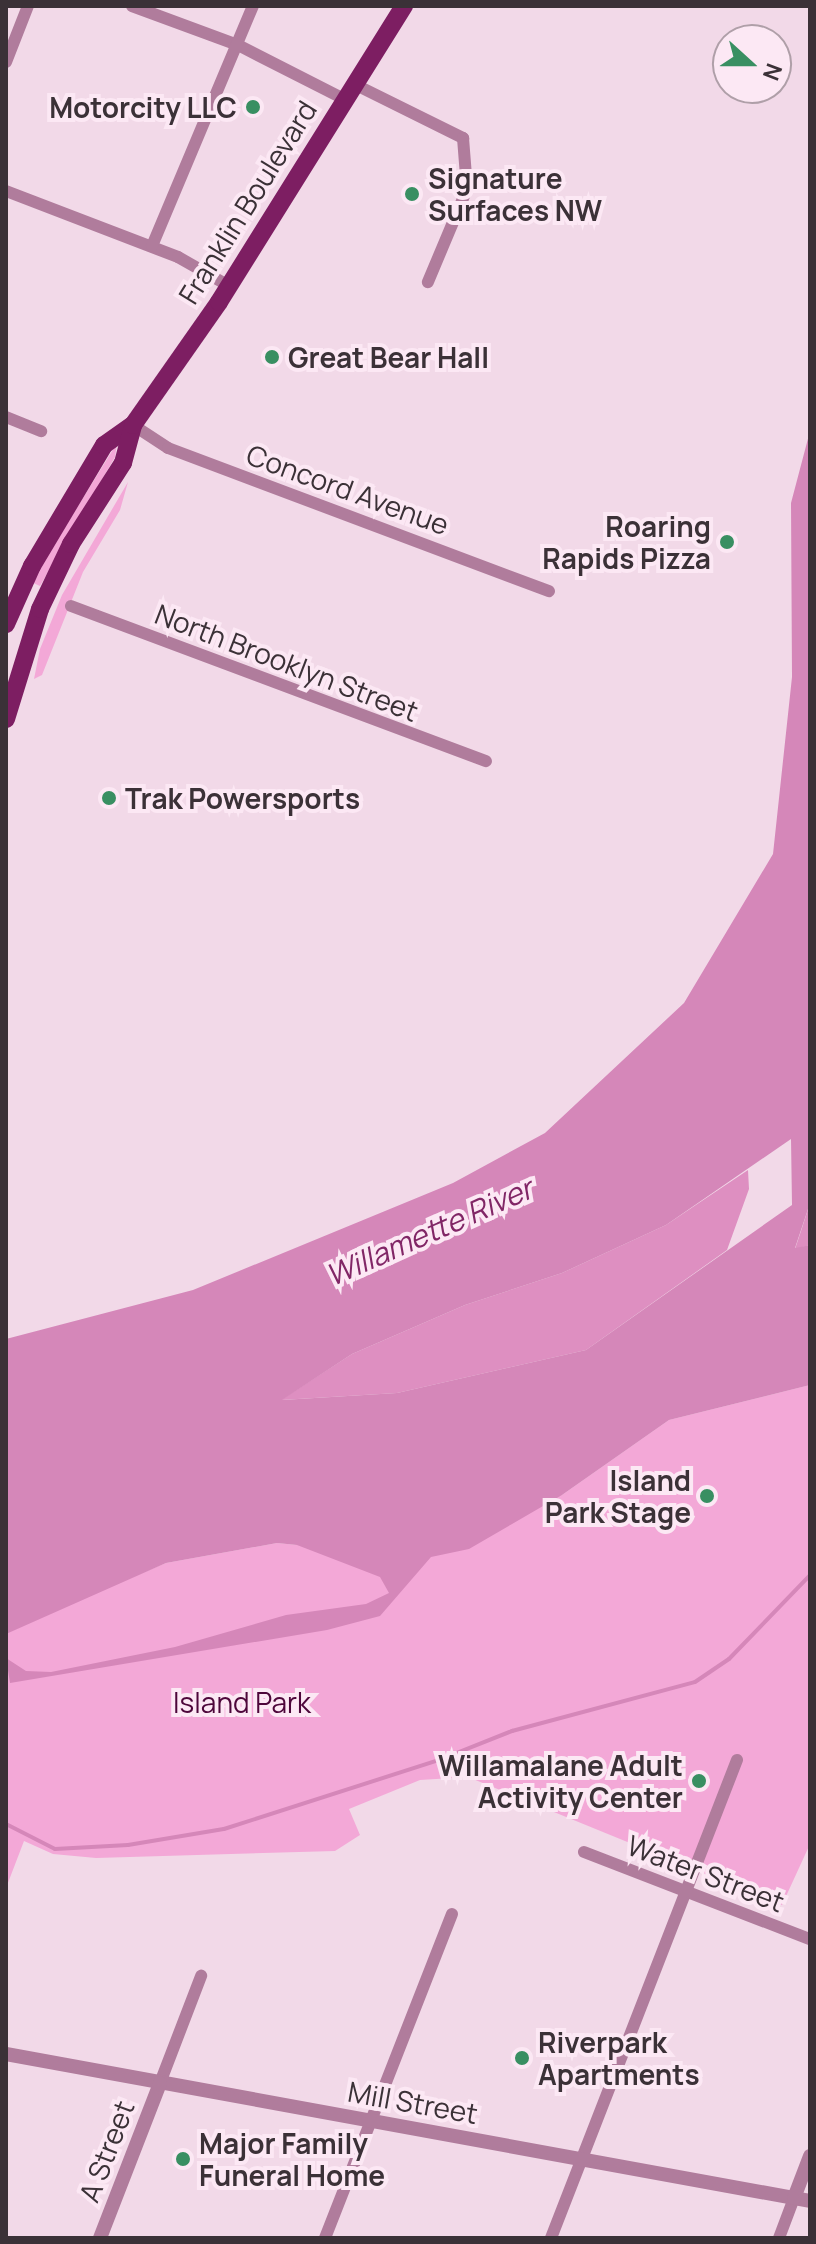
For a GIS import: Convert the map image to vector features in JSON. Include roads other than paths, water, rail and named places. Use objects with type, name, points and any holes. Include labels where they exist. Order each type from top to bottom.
[{"type":"main road","name":"Franklin Boulevard","points":[[6,719],[40,609],[78,531],[123,463],[133,425],[229,286],[404,6]]},
{"type":"main road","name":"Franklin Boulevard","points":[[6,624],[11,597],[104,445],[133,425]]},
{"type":"street","points":[[6,62],[28,6]]},
{"type":"street","points":[[132,6],[238,45],[463,138],[467,189],[428,282]]},
{"type":"street","points":[[152,246],[253,6]]},
{"type":"street","points":[[6,191],[152,246],[229,286]]},
{"type":"street","points":[[6,417],[41,431]]},
{"type":"street","name":"Concord Avenue","points":[[133,425],[168,448],[549,591]]},
{"type":"street","points":[[11,597],[40,609]]},
{"type":"street","name":"North Brooklyn Street","points":[[71,606],[486,761]]},
{"type":"street","points":[[551,2238],[737,1760]]},
{"type":"street","name":"Water Street","points":[[584,1852],[810,1939]]},
{"type":"street","points":[[325,2238],[452,1914]]},
{"type":"street","points":[[160,2083],[201,1976]]},
{"type":"street","name":"Mill Street","points":[[6,2054],[810,2201]]},
{"type":"street","name":"A Street","points":[[100,2238],[160,2083]]},
{"type":"street","points":[[779,2238],[810,2156]]},
{"type":"water","name":"Willamette River","points":[[810,431],[810,1203],[795,1248],[810,1245],[810,1385],[669,1420],[562,1495],[469,1549],[431,1557],[380,1616],[327,1630],[10,1683],[6,1658],[26,1671],[51,1672],[175,1647],[286,1615],[366,1604],[389,1593],[380,1577],[297,1545],[277,1543],[166,1563],[6,1634],[6,1339],[193,1290],[453,1183],[545,1133],[684,1003],[773,854],[792,677],[791,503]],"holes":[[[791,1139],[792,1205],[586,1350],[397,1393],[282,1400],[352,1354],[465,1305],[562,1273],[666,1225]]]},
{"type":"waterway","points":[[6,1824],[55,1849],[128,1845],[224,1829],[439,1760],[512,1731],[695,1682],[729,1659],[810,1575]]},
{"type":"place","name":"Motorcity LLC","points":[[253,107]]},
{"type":"place","name":"Signature Surfaces NW","points":[[412,194]]},
{"type":"place","name":"Great Bear Hall","points":[[272,357]]},
{"type":"place","name":"Roaring Rapids Pizza","points":[[727,542]]},
{"type":"place","name":"Trak Powersports","points":[[109,798]]},
{"type":"place","name":"Island Park Stage","points":[[707,1496]]},
{"type":"place","name":"Willamalane Adult Activity Center","points":[[699,1781]]},
{"type":"place","name":"Riverpark Apartments","points":[[522,2058]]},
{"type":"place","name":"Major Family Funeral Home","points":[[183,2159]]},
{"type":"park label","name":"Island Park","points":[[242,1702]]}]
